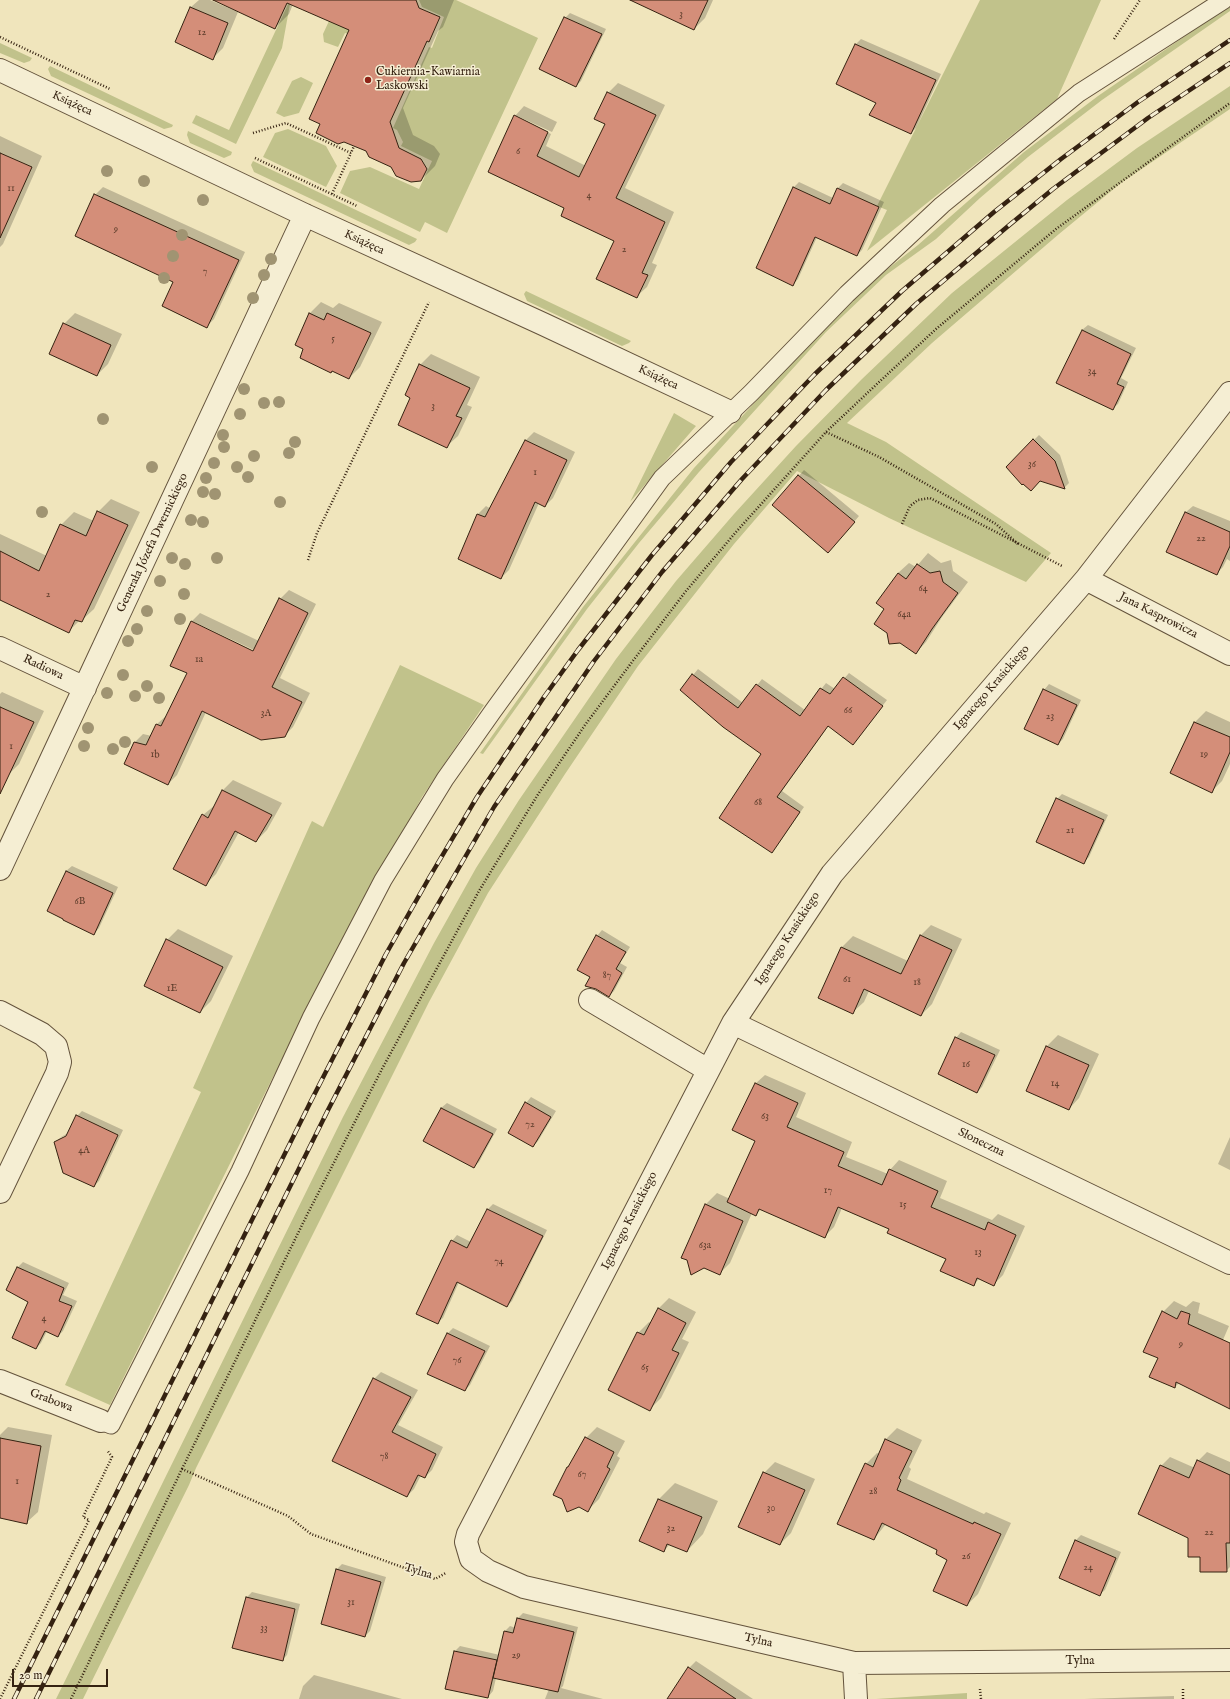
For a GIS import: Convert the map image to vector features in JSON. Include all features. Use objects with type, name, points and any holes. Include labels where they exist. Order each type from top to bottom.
[{"type":"street","name":"Książęca","points":[[0,70],[305,215],[544,324],[730,412]]},
{"type":"street","name":"Generała Józefa Dwernickiego","points":[[0,870],[305,215]]},
{"type":"street","name":"Ignacego Krasickiego","points":[[472,1559],[466,1542],[468,1534],[733,1023],[832,874],[1086,579],[1230,393]]},
{"type":"street","name":"Jana Kasprowicza","points":[[1086,579],[1230,654]]},
{"type":"street","name":"Radiowa","points":[[0,648],[85,688]]},
{"type":"street","points":[[590,1000],[708,1070]]},
{"type":"street","points":[[0,1012],[42,1034],[56,1046],[60,1062],[57,1073],[0,1192]]},
{"type":"street","name":"Słoneczna","points":[[733,1023],[1230,1263]]},
{"type":"street","name":"Grabowa","points":[[0,1381],[101,1421]]},
{"type":"street","name":"Tylna","points":[[472,1559],[488,1571],[524,1587],[854,1663],[1230,1660]]},
{"type":"street","points":[[854,1663],[856,1699]]},
{"type":"lane","points":[[101,1421],[111,1425],[240,1171],[310,1018],[383,880],[445,780],[493,711],[662,478],[847,294],[942,205],[1079,93],[1224,0]]},
{"type":"path","points":[[71,1699],[182,1469],[304,1222],[382,1069],[479,891],[537,796],[585,725],[686,591],[736,532],[826,432],[936,329],[1056,229],[1230,103]]},
{"type":"path","points":[[253,132],[286,123],[351,153]]},
{"type":"path","points":[[332,194],[354,146]]},
{"type":"path","points":[[308,560],[317,533],[441,278]]},
{"type":"path","points":[[826,432],[879,457],[996,524],[1019,544]]},
{"type":"path","points":[[902,524],[910,506],[918,500],[930,498],[1086,579]]},
{"type":"path","points":[[0,1699],[89,1520],[82,1517],[112,1457],[104,1445]]},
{"type":"path","name":"Tylna","points":[[182,1469],[288,1516],[311,1534],[435,1579],[472,1559]]},
{"type":"green space","points":[[290,0],[282,48],[236,144],[192,123],[196,115],[229,130]]},
{"type":"green space","points":[[342,0],[354,36],[345,33],[338,47],[324,42],[323,34],[329,21],[332,23]]},
{"type":"green space","points":[[419,0],[456,0],[538,38],[447,233],[425,222],[420,232],[340,193],[350,171],[370,167],[419,189],[432,161],[401,146],[403,142],[397,130],[393,128],[429,47],[432,48],[444,17],[422,7]]},
{"type":"green space","points":[[980,0],[1101,0],[1057,99],[867,251],[887,210],[877,206]]},
{"type":"green space","points":[[1230,5],[1230,11],[1102,100],[1028,157],[980,198],[936,239],[886,275],[826,332],[699,472],[639,543],[587,609],[483,754],[480,753],[583,607],[694,468],[823,329],[885,271],[918,245],[1024,152],[1098,96]]},
{"type":"green space","points":[[0,43],[32,58],[30,61],[24,63],[0,53]]},
{"type":"green space","points":[[50,66],[173,125],[172,127],[164,129],[51,76],[48,69]]},
{"type":"green space","points":[[301,77],[313,83],[299,113],[284,117],[276,113],[292,81]]},
{"type":"green space","points":[[1230,86],[1230,109],[1121,183],[932,343],[847,423],[886,442],[1051,553],[1026,582],[889,518],[797,471],[734,544],[638,666],[565,774],[488,893],[429,1002],[196,1468],[83,1699],[56,1699],[343,1117],[434,943],[476,868],[519,800],[616,659],[676,581],[796,446],[862,379],[952,293],[1067,200],[1137,148]]},
{"type":"green space","points":[[288,129],[326,146],[337,166],[326,187],[263,157],[275,133]]},
{"type":"green space","points":[[188,131],[232,152],[231,155],[224,158],[190,143],[187,135]]},
{"type":"green space","points":[[253,161],[417,239],[409,245],[254,172],[251,165]]},
{"type":"green space","points":[[526,291],[631,341],[622,346],[527,301],[524,294]]},
{"type":"green space","points":[[674,413],[696,426],[630,502]]},
{"type":"green space","points":[[400,665],[484,705],[422,797],[273,1077],[110,1405],[65,1385],[201,1092],[193,1088],[310,825],[312,821],[323,827]]},
{"type":"green space","points":[[967,1693],[967,1699],[876,1699]]},
{"type":"building","name":"Cukiernia-Kawiarnia Laskowski","points":[[213,0],[416,0],[419,8],[440,17],[429,42],[427,41],[390,122],[399,148],[421,159],[427,169],[421,181],[411,182],[396,176],[391,167],[369,157],[366,151],[344,142],[338,144],[316,133],[320,124],[309,119],[349,30],[287,3],[275,29]]},
{"type":"building","points":[[630,0],[708,0],[694,30]]},
{"type":"building","points":[[190,7],[228,23],[213,60],[175,42]]},
{"type":"building","points":[[564,17],[602,34],[576,87],[539,69]]},
{"type":"building","points":[[855,44],[936,80],[911,134],[869,115],[876,103],[836,84]]},
{"type":"building","points":[[607,92],[656,115],[616,198],[665,222],[642,273],[648,275],[637,298],[596,279],[614,241],[561,216],[564,208],[488,172],[514,115],[548,132],[537,156],[579,177],[605,124],[594,119]]},
{"type":"building","points":[[0,153],[32,167],[0,238]]},
{"type":"building","points":[[793,187],[830,204],[837,188],[879,207],[857,256],[815,237],[793,286],[756,268]]},
{"type":"building","points":[[94,194],[239,260],[207,328],[162,306],[173,282],[75,236]]},
{"type":"building","points":[[309,313],[324,320],[327,313],[371,333],[349,379],[332,371],[331,373],[300,358],[303,349],[295,345]]},
{"type":"building","points":[[63,323],[111,345],[97,376],[49,354]]},
{"type":"building","points":[[1082,330],[1131,354],[1117,384],[1124,387],[1113,410],[1056,383]]},
{"type":"building","points":[[419,364],[470,388],[456,416],[462,418],[447,448],[398,425],[410,398],[405,395]]},
{"type":"building","points":[[1033,439],[1055,461],[1065,489],[1040,481],[1031,491],[1023,484],[1022,485],[1006,467]]},
{"type":"building","points":[[525,440],[567,460],[545,507],[535,502],[501,579],[458,559],[477,514],[485,517]]},
{"type":"building","points":[[798,475],[855,522],[828,553],[772,505]]},
{"type":"building","points":[[97,511],[128,525],[82,622],[75,620],[69,633],[0,600],[0,551],[39,571],[60,524],[86,536]]},
{"type":"building","points":[[1185,512],[1230,532],[1230,546],[1217,575],[1166,552]]},
{"type":"building","points":[[917,564],[930,573],[940,571],[943,582],[958,593],[916,654],[900,643],[889,644],[887,633],[874,624],[884,609],[876,603],[898,573],[906,579]]},
{"type":"building","points":[[279,598],[308,613],[272,687],[302,702],[285,737],[261,740],[202,711],[168,785],[124,764],[134,742],[146,745],[156,724],[161,726],[187,673],[170,666],[191,621],[253,651]]},
{"type":"building","points":[[692,674],[738,708],[756,684],[800,716],[820,688],[830,694],[843,677],[883,706],[853,745],[828,726],[777,797],[800,812],[772,853],[719,818],[761,754],[723,727],[680,690]]},
{"type":"building","points":[[1043,689],[1077,705],[1058,745],[1024,729]]},
{"type":"building","points":[[0,707],[34,722],[0,794]]},
{"type":"building","points":[[1194,722],[1230,737],[1230,752],[1212,793],[1170,773]]},
{"type":"building","points":[[222,790],[272,815],[256,842],[235,831],[206,886],[173,869],[202,814],[208,818]]},
{"type":"building","points":[[1056,798],[1104,820],[1084,864],[1036,842]]},
{"type":"building","points":[[66,871],[113,893],[94,935],[47,911]]},
{"type":"building","points":[[596,935],[626,952],[616,969],[622,973],[609,997],[596,989],[585,986],[590,977],[577,970]]},
{"type":"building","points":[[920,935],[952,950],[921,1016],[864,989],[853,1014],[818,998],[841,947],[901,974]]},
{"type":"building","points":[[166,939],[223,967],[200,1013],[144,986]]},
{"type":"building","points":[[955,1037],[995,1055],[977,1093],[938,1074]]},
{"type":"building","points":[[1046,1046],[1089,1065],[1069,1110],[1026,1091]]},
{"type":"building","points":[[755,1083],[798,1103],[787,1127],[844,1152],[838,1166],[882,1185],[889,1169],[938,1191],[931,1207],[985,1230],[988,1222],[1016,1235],[994,1286],[977,1278],[974,1286],[940,1271],[946,1259],[887,1233],[889,1229],[838,1207],[825,1238],[759,1209],[756,1216],[727,1202],[755,1141],[732,1130]]},
{"type":"building","points":[[525,1102],[551,1117],[533,1147],[508,1133]]},
{"type":"building","points":[[441,1108],[493,1134],[474,1168],[423,1141]]},
{"type":"building","points":[[76,1115],[118,1135],[94,1187],[63,1173],[54,1142],[66,1136]]},
{"type":"building","points":[[705,1204],[743,1221],[720,1275],[704,1268],[691,1275],[687,1260],[681,1258]]},
{"type":"building","points":[[487,1209],[543,1236],[507,1307],[457,1282],[438,1324],[416,1314],[451,1240],[467,1248]]},
{"type":"building","points":[[17,1267],[64,1288],[59,1301],[72,1306],[58,1337],[45,1331],[36,1349],[12,1338],[28,1302],[6,1290]]},
{"type":"building","points":[[658,1308],[686,1323],[672,1350],[679,1353],[650,1411],[608,1390],[637,1332],[644,1335]]},
{"type":"building","points":[[1162,1311],[1177,1319],[1181,1311],[1190,1314],[1188,1324],[1230,1343],[1230,1409],[1176,1382],[1175,1388],[1149,1377],[1158,1358],[1143,1352]]},
{"type":"building","points":[[447,1333],[485,1351],[465,1391],[427,1374]]},
{"type":"building","points":[[373,1378],[411,1397],[392,1432],[436,1454],[425,1478],[418,1475],[407,1497],[332,1461]]},
{"type":"building","points":[[585,1437],[614,1452],[607,1467],[610,1469],[588,1512],[579,1507],[567,1512],[562,1499],[553,1495],[567,1467]]},
{"type":"building","points":[[0,1438],[41,1446],[27,1524],[0,1518]]},
{"type":"building","points":[[885,1439],[912,1451],[899,1478],[901,1480],[897,1490],[973,1524],[974,1522],[1001,1534],[967,1606],[933,1591],[947,1560],[936,1554],[937,1550],[882,1523],[874,1540],[837,1524],[865,1463],[873,1467]]},
{"type":"building","points":[[1197,1460],[1230,1475],[1230,1543],[1226,1543],[1227,1572],[1200,1572],[1200,1557],[1188,1557],[1188,1538],[1138,1514],[1160,1465],[1189,1478]]},
{"type":"building","points":[[763,1472],[805,1490],[780,1545],[738,1527]]},
{"type":"building","points":[[658,1499],[702,1517],[687,1552],[667,1544],[664,1552],[639,1541]]},
{"type":"building","points":[[1075,1540],[1116,1558],[1100,1596],[1059,1578]]},
{"type":"building","points":[[336,1569],[381,1582],[365,1637],[321,1624]]},
{"type":"building","points":[[246,1597],[295,1609],[283,1661],[232,1648]]},
{"type":"building","points":[[517,1618],[574,1632],[558,1692],[493,1678],[504,1631],[513,1633]]},
{"type":"building","points":[[454,1651],[497,1660],[488,1698],[445,1689]]},
{"type":"building","points":[[688,1667],[736,1699],[667,1699]]},
{"type":"railway","points":[[14,1699],[311,1101],[386,954],[477,797],[544,697],[578,650],[652,555],[731,462],[815,374],[902,291],[994,212],[1061,159],[1138,102],[1230,40]]},
{"type":"railway","points":[[36,1699],[328,1110],[404,963],[494,807],[594,661],[662,572],[742,479],[826,390],[916,304],[1053,189],[1148,118],[1230,63]]},
{"type":"place","name":"Cukiernia-Kawiarnia Laskowski","points":[[368,80]]}]
